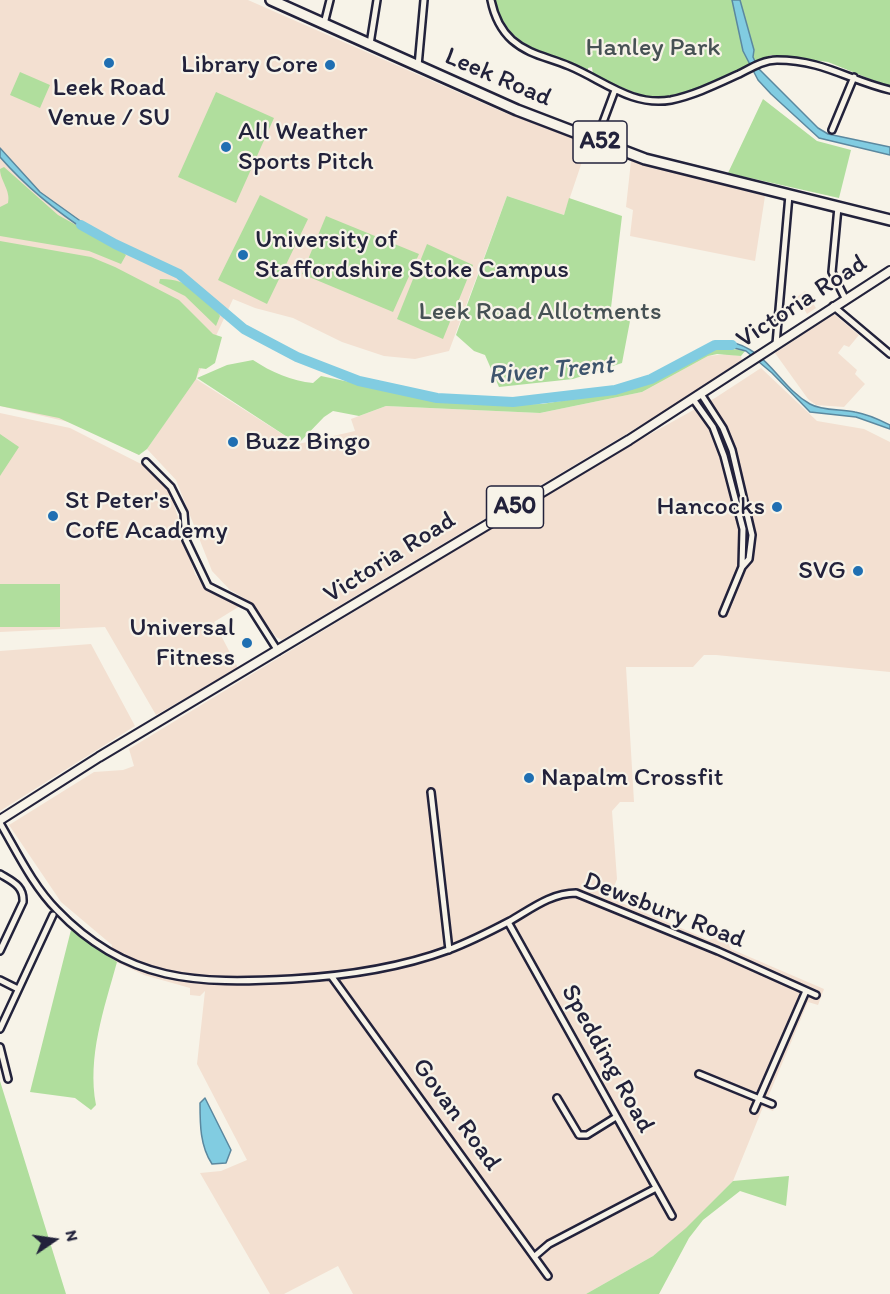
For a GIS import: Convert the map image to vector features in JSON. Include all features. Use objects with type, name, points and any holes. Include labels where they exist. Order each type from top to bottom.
[{"type":"highway","name":"Leek Road","points":[[271,0],[517,110],[596,141],[681,169],[838,205],[890,220]]},
{"type":"main road","name":"Victoria Road","points":[[0,821],[99,757],[693,399],[845,298],[890,271]]},
{"type":"street","points":[[324,24],[330,0]]},
{"type":"street","points":[[370,45],[377,0]]},
{"type":"street","points":[[418,66],[424,0]]},
{"type":"street","points":[[491,0],[500,26],[524,49],[538,57],[569,66],[615,90],[640,99],[660,101],[694,94],[771,60],[828,66],[890,90]]},
{"type":"street","points":[[832,130],[854,77]]},
{"type":"street","points":[[596,141],[615,90]]},
{"type":"street","points":[[776,344],[789,195]]},
{"type":"street","points":[[838,205],[832,272],[845,298]]},
{"type":"street","points":[[833,306],[890,354]]},
{"type":"street","points":[[701,394],[723,428],[752,528],[751,553],[742,567],[723,614]]},
{"type":"street","points":[[693,399],[713,428],[724,456],[743,530],[742,567]]},
{"type":"street","points":[[146,462],[171,487],[184,513],[186,540],[208,586],[250,607],[278,651]]},
{"type":"street","points":[[430,792],[450,950]]},
{"type":"street","name":"Dewsbury Road","points":[[0,821],[41,891],[56,909],[88,937],[116,955],[154,971],[197,981],[232,982],[332,977],[411,961],[450,950],[508,922],[552,897],[576,893],[718,951],[816,995]]},
{"type":"street","points":[[0,874],[19,886],[24,895],[23,902],[0,951]]},
{"type":"street","points":[[0,1029],[54,915]]},
{"type":"street","name":"Spedding Road","points":[[508,922],[672,1216]]},
{"type":"street","name":"Govan Road","points":[[332,977],[548,1276]]},
{"type":"street","points":[[0,980],[18,989]]},
{"type":"street","points":[[754,1110],[806,991]]},
{"type":"street","points":[[0,1047],[8,1079]]},
{"type":"street","points":[[699,1074],[772,1104]]},
{"type":"street","points":[[557,1098],[579,1135],[586,1136],[616,1117]]},
{"type":"street","points":[[535,1256],[549,1244],[656,1188]]},
{"type":"shaded area","name":"University of Staffordshire Stoke Campus","points":[[0,0],[248,0],[503,112],[588,144],[564,215],[507,196],[449,351],[415,359],[384,356],[342,342],[293,318],[255,308],[233,299],[196,379],[298,444],[355,431],[351,419],[386,406],[540,413],[642,392],[708,356],[727,354],[741,356],[742,360],[658,415],[282,640],[276,637],[251,602],[230,590],[212,571],[176,480],[147,449],[180,401],[139,455],[73,423],[0,406]]},
{"type":"shaded area","points":[[631,161],[765,196],[755,261],[630,236],[633,210],[626,207]]},
{"type":"shaded area","points":[[805,291],[816,308],[807,314],[797,297]]},
{"type":"shaded area","points":[[834,314],[859,335],[849,347],[844,345],[838,353],[857,370],[855,374],[865,384],[844,407],[816,405],[808,399],[775,353]]},
{"type":"shaded area","points":[[761,368],[817,421],[864,429],[890,442],[890,672],[716,655],[704,655],[693,667],[626,667],[634,802],[620,802],[612,811],[617,879],[610,898],[709,940],[716,938],[720,931],[732,936],[729,945],[731,949],[824,989],[818,1005],[808,1002],[768,1097],[777,1101],[773,1111],[763,1107],[733,1181],[686,1229],[653,1256],[586,1294],[353,1294],[338,1266],[284,1294],[270,1294],[200,1173],[221,1171],[247,1160],[197,1064],[205,991],[200,996],[190,995],[190,988],[144,975],[108,958],[112,945],[61,902],[9,825],[94,772],[123,770],[134,766],[129,749],[600,462],[715,398]]},
{"type":"shaded area","points":[[0,413],[70,428],[151,469],[169,488],[195,574],[205,588],[240,606],[214,622],[238,668],[156,715],[105,627],[0,632]]},
{"type":"shaded area","points":[[91,644],[135,726],[0,811],[0,651]]},
{"type":"green space","name":"Hanley Park","points":[[494,0],[890,0],[890,87],[828,62],[771,55],[693,90],[668,96],[643,96],[593,75],[592,67],[588,68],[588,71],[544,53],[520,40],[501,17]]},
{"type":"green space","points":[[20,72],[50,85],[40,108],[10,95]]},
{"type":"green space","name":"All Weather Sports Pitch","points":[[216,92],[274,118],[236,203],[178,177]]},
{"type":"green space","points":[[763,99],[817,141],[851,150],[839,198],[728,173]]},
{"type":"green space","points":[[4,167],[58,215],[121,250],[126,255],[121,264],[89,251],[0,236],[0,207],[8,203],[9,198],[0,173],[0,169]]},
{"type":"green space","points":[[260,195],[308,219],[267,304],[218,280]]},
{"type":"green space","name":"Leek Road Allotments","points":[[507,196],[564,215],[569,198],[622,216],[610,316],[630,321],[622,363],[573,379],[499,387],[485,355],[474,351],[456,335]]},
{"type":"green space","points":[[326,216],[419,254],[393,312],[302,274]]},
{"type":"green space","points":[[0,241],[91,257],[115,267],[179,300],[213,334],[222,337],[215,363],[206,369],[199,368],[196,379],[147,449],[139,455],[59,418],[0,406]]},
{"type":"green space","points":[[427,244],[473,265],[443,339],[397,319]]},
{"type":"green space","points":[[160,279],[187,284],[202,294],[220,316],[216,326],[185,296],[159,283]]},
{"type":"green space","points":[[721,347],[745,351],[741,356],[717,354],[708,356],[642,392],[540,413],[386,406],[359,416],[333,411],[324,417],[298,444],[197,378],[227,365],[253,360],[282,375],[305,382],[313,383],[321,376],[440,401],[478,405],[542,404],[612,393],[645,384]]},
{"type":"green space","points":[[0,434],[19,447],[0,476]]},
{"type":"green space","points":[[0,584],[60,584],[60,627],[0,627]]},
{"type":"green space","points":[[71,930],[117,962],[98,1033],[94,1069],[96,1105],[91,1110],[75,1098],[30,1092]]},
{"type":"green space","points":[[0,1081],[66,1294],[0,1294]]},
{"type":"green space","points":[[789,1176],[786,1206],[740,1191],[703,1220],[689,1238],[659,1294],[586,1294],[653,1256],[686,1228],[733,1181]]},
{"type":"water","points":[[732,0],[740,0],[754,50],[753,57],[758,68],[818,128],[828,134],[890,147],[890,155],[819,138],[771,94],[758,80],[743,51]]},
{"type":"water","points":[[0,148],[40,192],[93,230],[91,234],[54,208],[21,179],[0,157]]},
{"type":"water","points":[[727,341],[741,345],[763,359],[789,387],[810,404],[820,408],[864,414],[890,425],[890,429],[856,417],[810,412],[772,373],[746,351],[714,343]]},
{"type":"water","points":[[205,1098],[231,1150],[226,1163],[212,1164],[205,1150],[200,1103]]},
{"type":"waterway","name":"River Trent","points":[[81,225],[179,274],[244,329],[297,357],[359,381],[437,398],[513,402],[615,390],[651,379],[715,345],[732,345]]},
{"type":"place","name":"Leek Road Venue / SU","points":[[109,63]]},
{"type":"place","name":"Library Core","points":[[330,65]]},
{"type":"place","name":"All Weather Sports Pitch","points":[[226,147]]},
{"type":"place","name":"University of Staffordshire Stoke Campus","points":[[243,255]]},
{"type":"place","name":"Buzz Bingo","points":[[233,442]]},
{"type":"place","name":"Hancocks","points":[[777,507]]},
{"type":"place","name":"St Peter's CofE Academy","points":[[53,516]]},
{"type":"place","name":"SVG","points":[[858,571]]},
{"type":"place","name":"Universal Fitness","points":[[247,643]]},
{"type":"place","name":"Napalm Crossfit","points":[[529,778]]}]
